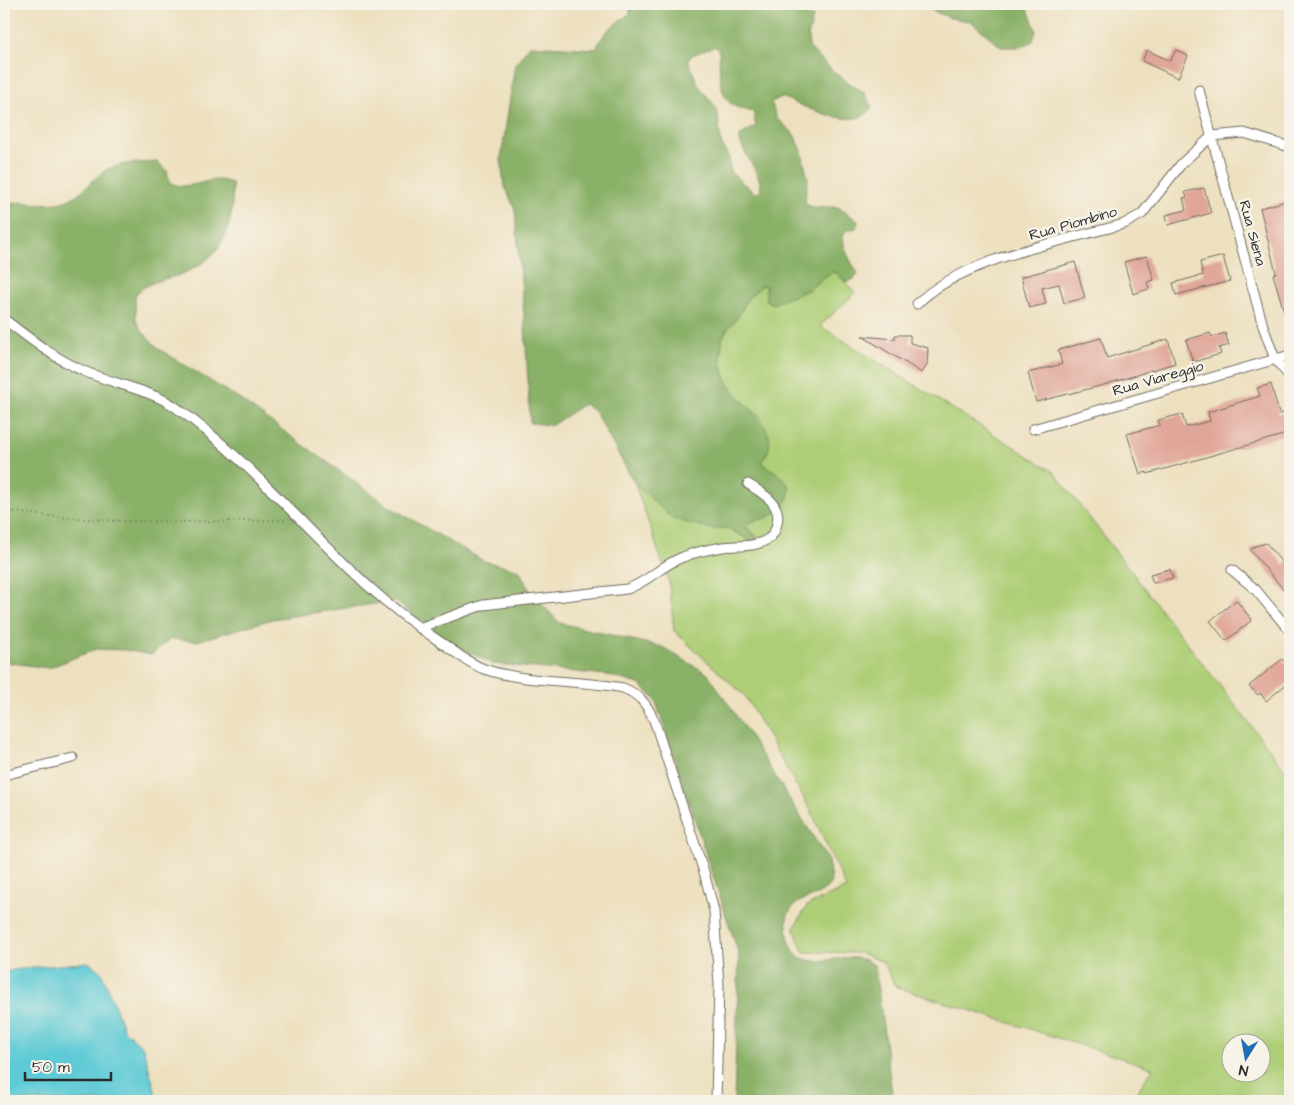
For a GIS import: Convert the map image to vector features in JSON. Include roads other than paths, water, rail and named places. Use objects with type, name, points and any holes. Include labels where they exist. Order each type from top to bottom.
[{"type":"street","name":"Rua Siena","points":[[1199,90],[1264,326],[1275,359],[1290,377]]},
{"type":"street","points":[[1212,136],[1244,133],[1290,146]]},
{"type":"street","name":"Rua Piombino","points":[[917,304],[930,290],[983,263],[1124,224],[1142,214],[1153,203],[1182,162],[1212,136]]},
{"type":"street","points":[[4,319],[61,360],[172,405],[250,471],[301,520],[332,554],[419,628],[470,662],[484,668],[520,677],[623,688],[634,692],[646,702],[654,720],[701,863],[714,911],[719,985],[716,1101]]},
{"type":"street","name":"Rua Viareggio","points":[[1034,429],[1290,355]]},
{"type":"street","points":[[419,628],[483,605],[627,589],[644,583],[662,567],[683,556],[724,547],[754,545],[766,541],[774,532],[779,515],[776,507],[765,495],[748,484]]},
{"type":"street","points":[[1232,570],[1250,584],[1290,632]]},
{"type":"street","points":[[4,775],[73,758]]},
{"type":"water","points":[[88,962],[102,973],[124,1030],[143,1047],[155,1090],[155,1101],[4,1101],[4,972]]}]
